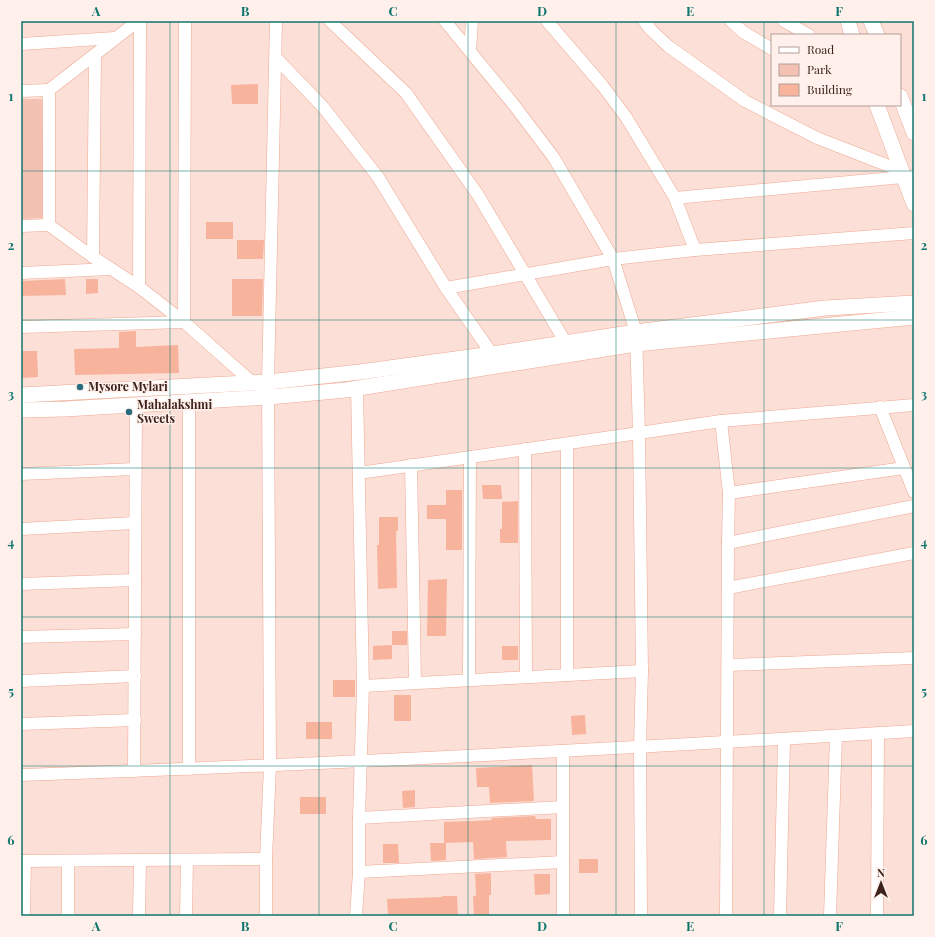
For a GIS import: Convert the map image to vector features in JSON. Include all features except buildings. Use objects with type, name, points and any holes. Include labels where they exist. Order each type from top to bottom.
[{"type":"street","points":[[21,91],[49,90],[139,21]]},
{"type":"street","points":[[139,21],[139,288]]},
{"type":"street","points":[[184,322],[185,21]]},
{"type":"street","points":[[266,916],[266,859],[270,765],[268,382],[276,21]]},
{"type":"street","points":[[330,21],[406,93],[478,195],[566,343]]},
{"type":"street","points":[[445,21],[514,105],[554,158],[613,259],[636,338],[642,671],[640,747],[641,916]]},
{"type":"street","points":[[470,51],[472,21]]},
{"type":"street","points":[[547,21],[602,85],[626,117],[675,198],[695,250]]},
{"type":"street","points":[[644,21],[650,30],[668,46],[745,101],[818,138],[907,175]]},
{"type":"street","points":[[731,21],[743,32],[771,48]]},
{"type":"street","points":[[784,21],[807,34]]},
{"type":"street","points":[[848,21],[852,34]]},
{"type":"street","points":[[871,21],[877,34]]},
{"type":"street","points":[[21,44],[115,38]]},
{"type":"street","points":[[93,258],[95,55]]},
{"type":"street","points":[[276,58],[323,107],[378,177],[446,288],[492,354]]},
{"type":"street","points":[[49,90],[49,225]]},
{"type":"street","points":[[901,99],[914,133]]},
{"type":"street","points":[[877,106],[907,175],[914,204]]},
{"type":"street","points":[[675,198],[907,175]]},
{"type":"street","points":[[21,226],[49,225],[93,258],[139,288],[184,322],[253,383]]},
{"type":"street","points":[[446,288],[613,259],[695,250],[914,233]]},
{"type":"street","points":[[21,273],[110,269]]},
{"type":"street","points":[[21,410],[268,397],[357,388],[636,338],[825,308],[914,303]]},
{"type":"street","points":[[21,395],[268,382],[360,372],[566,343],[914,317]]},
{"type":"street","points":[[21,327],[184,322]]},
{"type":"street","points":[[356,916],[359,872],[363,686],[357,388]]},
{"type":"street","points":[[189,402],[189,769]]},
{"type":"street","points":[[134,771],[136,405]]},
{"type":"street","points":[[359,473],[721,421],[914,405]]},
{"type":"street","points":[[880,407],[914,492]]},
{"type":"street","points":[[721,421],[729,493],[726,916]]},
{"type":"street","points":[[567,444],[567,675]]},
{"type":"street","points":[[525,449],[526,677]]},
{"type":"street","points":[[469,679],[470,457]]},
{"type":"street","points":[[411,465],[415,682]]},
{"type":"street","points":[[729,493],[904,468]]},
{"type":"street","points":[[21,474],[136,469]]},
{"type":"street","points":[[728,543],[914,506]]},
{"type":"street","points":[[21,529],[135,523]]},
{"type":"street","points":[[728,588],[914,553]]},
{"type":"street","points":[[21,584],[135,580]]},
{"type":"street","points":[[21,637],[135,634]]},
{"type":"street","points":[[728,665],[914,658]]},
{"type":"street","points":[[363,686],[469,679],[642,671]]},
{"type":"street","points":[[21,681],[135,676]]},
{"type":"street","points":[[21,724],[135,720]]},
{"type":"street","points":[[21,775],[361,761],[914,731]]},
{"type":"street","points":[[877,916],[878,733]]},
{"type":"street","points":[[830,916],[836,736]]},
{"type":"street","points":[[780,916],[784,739]]},
{"type":"street","points":[[563,751],[563,916]]},
{"type":"street","points":[[359,818],[563,807]]},
{"type":"street","points":[[24,916],[23,861],[266,859]]},
{"type":"street","points":[[186,916],[187,860]]},
{"type":"street","points":[[68,861],[68,916]]},
{"type":"street","points":[[140,861],[140,916]]},
{"type":"street","points":[[359,872],[563,862]]},
{"type":"green space","points":[[21,99],[42,99],[44,218],[21,219]]},
{"type":"place","name":"Mysore Mylari","points":[[80,387]]},
{"type":"place","name":"Mahalakshmi Sweets","points":[[129,412]]}]
